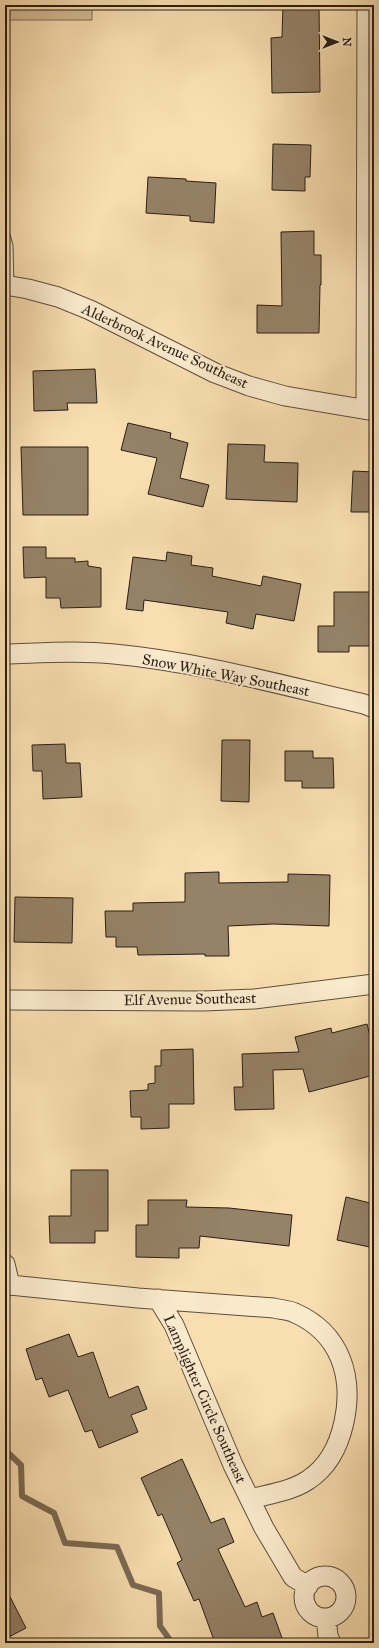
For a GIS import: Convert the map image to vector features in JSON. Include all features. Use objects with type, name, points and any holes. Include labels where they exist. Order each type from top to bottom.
[{"type":"street","points":[[367,5],[370,410]]},
{"type":"street","name":"Alderbrook Avenue Southeast","points":[[7,286],[28,289],[58,297],[90,310],[202,366],[249,386],[285,396],[370,410]]},
{"type":"street","name":"Snow White Way Southeast","points":[[5,654],[113,654],[154,659],[216,670],[364,704],[374,708]]},
{"type":"street","name":"Elf Avenue Southeast","points":[[5,1000],[203,1002],[254,999],[374,984]]},
{"type":"street","points":[[5,1264],[7,1286]]},
{"type":"street","name":"Lamplighter Circle Southeast","points":[[7,1286],[274,1308],[294,1313],[310,1322],[323,1332],[340,1355],[346,1373],[346,1410],[341,1435],[334,1452],[321,1469],[308,1480],[295,1487],[250,1499]]},
{"type":"street","name":"Lamplighter Circle Southeast","points":[[158,1299],[174,1325],[233,1465],[264,1528],[293,1577],[308,1586]]},
{"type":"street","points":[[326,1577],[333,1578],[343,1587],[346,1594],[346,1601],[343,1608],[339,1613],[326,1618],[314,1615],[306,1605],[305,1592],[308,1586],[313,1581],[326,1577]]},
{"type":"street","points":[[326,1618],[328,1636],[331,1643]]},
{"type":"lane","points":[[5,235],[8,246],[7,286]]},
{"type":"shaded area","points":[[5,5],[92,5],[92,20],[5,20]]},
{"type":"building","points":[[283,5],[319,5],[320,92],[272,93],[271,38],[282,37]]},
{"type":"building","points":[[273,144],[311,145],[310,177],[305,177],[305,191],[272,190]]},
{"type":"building","points":[[148,177],[186,179],[186,181],[216,183],[214,223],[190,221],[190,216],[146,213]]},
{"type":"building","points":[[314,231],[314,255],[321,255],[319,333],[257,333],[257,305],[282,306],[281,232]]},
{"type":"building","points":[[95,369],[97,403],[67,403],[68,410],[34,411],[33,371]]},
{"type":"building","points":[[128,423],[171,433],[170,438],[188,443],[180,478],[209,485],[203,507],[148,494],[157,458],[121,450]]},
{"type":"building","points":[[228,444],[265,445],[264,462],[298,463],[297,502],[226,499]]},
{"type":"building","points":[[21,447],[88,447],[88,515],[23,515]]},
{"type":"building","points":[[353,471],[374,472],[374,507],[370,507],[370,512],[351,512]]},
{"type":"building","points":[[23,547],[46,547],[46,558],[75,558],[75,562],[88,561],[88,566],[101,568],[101,607],[61,608],[60,598],[46,598],[46,577],[24,578]]},
{"type":"building","points":[[167,552],[192,556],[191,565],[213,568],[212,576],[261,586],[263,576],[301,584],[294,621],[256,614],[253,629],[226,623],[228,612],[144,600],[143,611],[126,609],[133,557],[166,561]]},
{"type":"building","points":[[334,592],[374,592],[374,646],[349,646],[349,652],[318,652],[318,626],[334,626]]},
{"type":"building","points":[[222,740],[250,740],[249,802],[221,801]]},
{"type":"building","points":[[65,744],[66,763],[80,763],[82,797],[43,799],[42,771],[33,771],[32,745]]},
{"type":"building","points":[[285,751],[313,751],[313,758],[333,758],[334,788],[302,788],[302,781],[285,781]]},
{"type":"building","points":[[219,872],[219,883],[288,882],[288,874],[330,875],[329,926],[273,924],[228,926],[229,956],[205,956],[205,954],[138,955],[137,947],[116,947],[116,937],[106,937],[105,911],[133,911],[133,903],[185,902],[185,873]]},
{"type":"building","points":[[15,897],[73,898],[72,943],[14,942]]},
{"type":"building","points":[[367,1024],[374,1052],[374,1075],[309,1092],[303,1069],[273,1070],[274,1109],[235,1110],[234,1087],[243,1087],[242,1054],[299,1052],[295,1037],[331,1028],[332,1033]]},
{"type":"building","points":[[193,1049],[194,1104],[169,1104],[169,1128],[141,1129],[141,1117],[131,1117],[130,1091],[148,1090],[148,1084],[155,1083],[155,1066],[161,1066],[161,1050]]},
{"type":"building","points":[[71,1170],[108,1170],[108,1231],[95,1231],[95,1243],[50,1243],[49,1216],[71,1216]]},
{"type":"building","points":[[346,1197],[374,1204],[374,1248],[337,1240]]},
{"type":"building","points":[[148,1200],[187,1200],[186,1207],[229,1208],[292,1215],[289,1246],[200,1236],[199,1248],[179,1248],[179,1258],[136,1257],[136,1225],[148,1225]]},
{"type":"building","points":[[69,1334],[78,1357],[93,1352],[109,1398],[138,1386],[147,1409],[131,1415],[138,1432],[99,1448],[92,1430],[85,1432],[68,1390],[49,1397],[42,1378],[36,1380],[26,1349]]},
{"type":"building","points":[[182,1459],[211,1523],[224,1518],[234,1542],[218,1549],[245,1607],[257,1602],[262,1617],[273,1613],[282,1638],[270,1643],[215,1643],[199,1599],[194,1601],[177,1563],[182,1560],[162,1514],[158,1516],[141,1478]]},
{"type":"building","points":[[5,1587],[26,1628],[5,1639]]},
{"type":"waterway","points":[[5,1450],[21,1465],[22,1496],[54,1513],[65,1543],[117,1547],[133,1585],[159,1593],[160,1626],[172,1643]]}]
